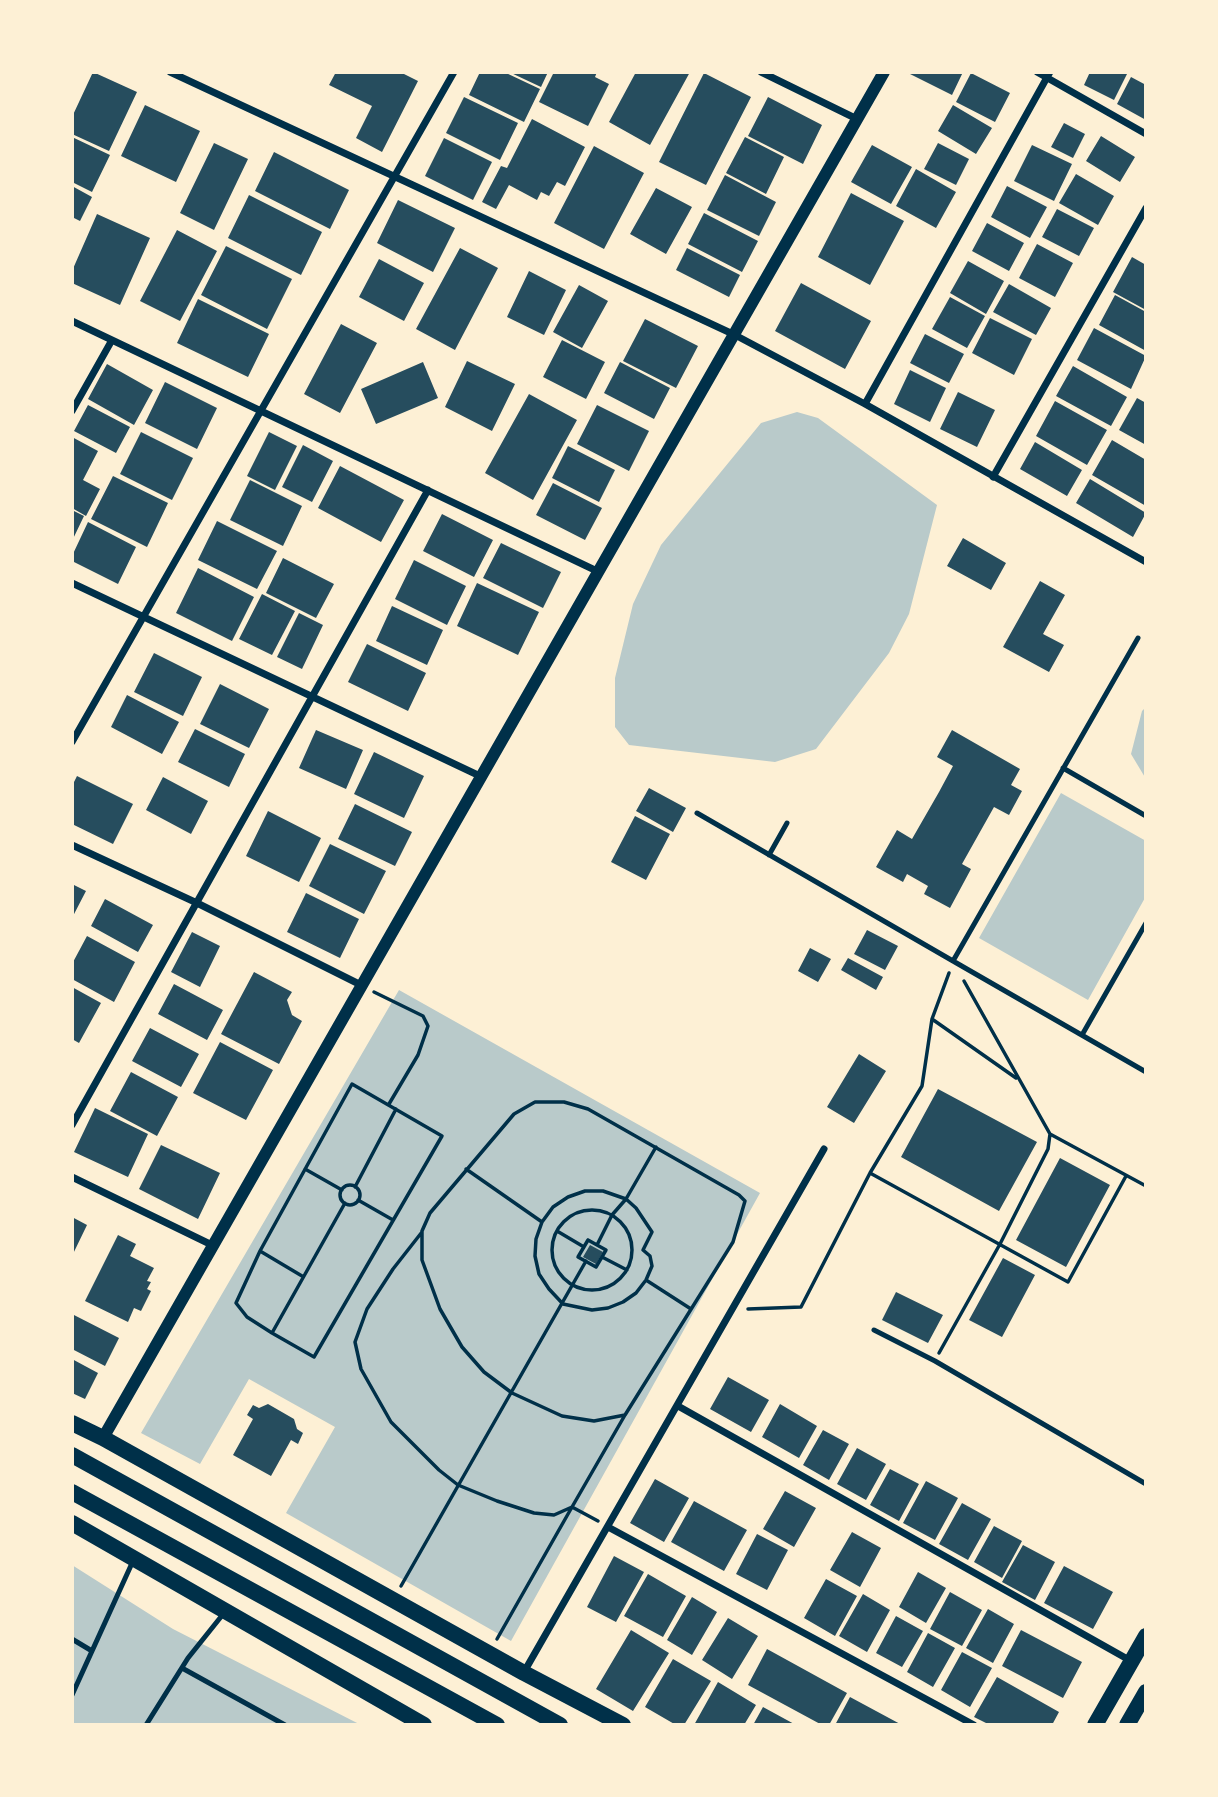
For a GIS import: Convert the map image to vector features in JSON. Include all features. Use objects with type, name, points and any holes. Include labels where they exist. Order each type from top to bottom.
[{"type":"highway","points":[[72,1423],[623,1725]]},
{"type":"highway","points":[[72,1455],[560,1725]]},
{"type":"highway","points":[[72,1492],[497,1725]]},
{"type":"highway","points":[[72,1523],[424,1725]]},
{"type":"highway","points":[[1096,1725],[1146,1636]]},
{"type":"highway","points":[[1127,1725],[1146,1692]]},
{"type":"street","points":[[170,72],[735,335],[865,404],[1146,562]]},
{"type":"street","points":[[72,742],[454,72]]},
{"type":"street","points":[[761,72],[857,119]]},
{"type":"street","points":[[103,1438],[884,72]]},
{"type":"street","points":[[1037,72],[1048,74],[1146,134]]},
{"type":"street","points":[[865,404],[1048,74]]},
{"type":"street","points":[[993,477],[1146,208]]},
{"type":"street","points":[[72,321],[599,572]]},
{"type":"street","points":[[72,411],[112,340]]},
{"type":"street","points":[[72,1125],[428,490]]},
{"type":"street","points":[[72,583],[482,778]]},
{"type":"street","points":[[72,845],[197,903],[363,986]]},
{"type":"street","points":[[524,1673],[824,1149]]},
{"type":"street","points":[[72,1177],[214,1246]]},
{"type":"street","points":[[678,1406],[1132,1662]]},
{"type":"street","points":[[608,1527],[974,1725]]},
{"type":"lane","points":[[953,961],[1138,638]]},
{"type":"lane","points":[[1063,768],[1146,816]]},
{"type":"lane","points":[[697,813],[1146,1072]]},
{"type":"lane","points":[[769,855],[787,823]]},
{"type":"lane","points":[[1082,1035],[1146,923]]},
{"type":"lane","points":[[874,1329],[935,1361],[1146,1484]]},
{"type":"lane","points":[[72,1695],[134,1559]]},
{"type":"lane","points":[[146,1725],[183,1668],[225,1612]]},
{"type":"lane","points":[[72,1639],[92,1651]]},
{"type":"lane","points":[[183,1668],[285,1725]]},
{"type":"path","points":[[732,1310],[801,1307],[870,1173],[922,1086],[932,1019],[953,961]]},
{"type":"path","points":[[953,961],[1050,1134],[1146,1186]]},
{"type":"path","points":[[363,986],[423,1016],[428,1026],[418,1055],[388,1104]]},
{"type":"path","points":[[932,1019],[1019,1080]]},
{"type":"path","points":[[352,1084],[388,1104],[442,1136],[314,1357],[247,1317],[236,1303],[260,1251],[352,1084]]},
{"type":"path","points":[[489,1653],[625,1415],[733,1242],[745,1201],[739,1195],[588,1109],[564,1101],[535,1102],[514,1114],[430,1213],[422,1231],[393,1269],[368,1309],[355,1342],[361,1370],[391,1422],[458,1485],[534,1513],[554,1515],[572,1507]]},
{"type":"path","points":[[355,1187],[396,1109]]},
{"type":"path","points":[[935,1361],[1000,1244],[1048,1149],[1050,1134]]},
{"type":"path","points":[[597,1245],[612,1215],[626,1199],[656,1147]]},
{"type":"path","points":[[305,1169],[342,1190]]},
{"type":"path","points":[[466,1169],[542,1222]]},
{"type":"path","points":[[870,1173],[1068,1282],[1126,1176]]},
{"type":"path","points":[[348,1186],[355,1187],[359,1193],[358,1200],[352,1205],[345,1203],[340,1197],[342,1190],[348,1186]]},
{"type":"path","points":[[585,1191],[603,1191],[626,1199],[636,1208],[652,1232],[643,1250],[650,1256],[652,1266],[646,1280],[629,1297],[608,1308],[592,1310],[563,1304],[549,1289],[537,1265],[536,1239],[542,1222],[553,1207],[568,1197],[585,1191]]},
{"type":"path","points":[[358,1200],[393,1220]]},
{"type":"path","points":[[272,1332],[345,1203]]},
{"type":"path","points":[[597,1210],[612,1215],[624,1226],[631,1240],[632,1255],[627,1270],[617,1282],[603,1289],[588,1290],[573,1286],[561,1276],[554,1262],[552,1247],[557,1231],[567,1219],[581,1211],[597,1210]]},
{"type":"path","points":[[422,1231],[422,1260],[440,1309],[462,1347],[484,1372],[512,1393],[562,1416],[594,1422],[625,1415]]},
{"type":"path","points":[[557,1231],[584,1247]]},
{"type":"path","points":[[588,1240],[606,1250],[596,1267],[578,1257],[584,1247],[588,1240]]},
{"type":"path","points":[[260,1251],[302,1276]]},
{"type":"path","points":[[602,1257],[627,1270]]},
{"type":"path","points":[[392,1600],[586,1261]]},
{"type":"path","points":[[646,1280],[691,1310]]},
{"type":"path","points":[[572,1507],[608,1527]]},
{"type":"shaded area","points":[[797,412],[818,418],[937,505],[909,614],[889,653],[816,749],[775,762],[629,745],[615,727],[615,678],[633,604],[661,545],[761,423]]},
{"type":"shaded area","points":[[1146,707],[1146,779],[1131,754],[1142,711]]},
{"type":"shaded area","points":[[1061,793],[1146,841],[1146,896],[1088,1000],[979,938]]},
{"type":"shaded area","points":[[399,990],[760,1193],[511,1641],[286,1513],[335,1427],[249,1379],[200,1464],[141,1433]]},
{"type":"shaded area","points":[[72,1565],[173,1629],[361,1725],[72,1725]]},
{"type":"building","points":[[93,72],[137,92],[109,151],[72,134],[72,117]]},
{"type":"building","points":[[336,72],[400,72],[418,81],[382,152],[356,138],[372,106],[329,85]]},
{"type":"building","points":[[480,72],[504,72],[540,89],[524,122],[469,95]]},
{"type":"building","points":[[509,72],[548,72],[541,87]]},
{"type":"building","points":[[554,72],[597,72],[595,77],[609,84],[588,126],[539,102]]},
{"type":"building","points":[[636,72],[690,72],[650,145],[609,122]]},
{"type":"building","points":[[906,72],[963,72],[952,95]]},
{"type":"building","points":[[1090,72],[1128,72],[1114,100],[1084,85]]},
{"type":"building","points":[[704,73],[751,97],[706,185],[659,162]]},
{"type":"building","points":[[971,73],[1010,93],[995,122],[956,102]]},
{"type":"building","points":[[1131,77],[1146,85],[1146,120],[1117,104]]},
{"type":"building","points":[[464,97],[518,123],[500,160],[446,133]]},
{"type":"building","points":[[768,97],[822,125],[803,164],[748,136]]},
{"type":"building","points":[[145,105],[200,131],[176,182],[121,156]]},
{"type":"building","points":[[953,105],[992,128],[976,154],[938,131]]},
{"type":"building","points":[[532,119],[585,147],[565,186],[557,182],[549,196],[541,192],[537,200],[509,185],[496,209],[482,202],[501,166],[507,168]]},
{"type":"building","points":[[1064,123],[1085,134],[1073,158],[1051,147]]},
{"type":"building","points":[[1101,136],[1135,157],[1120,182],[1086,161]]},
{"type":"building","points":[[72,137],[110,155],[92,192],[72,182]]},
{"type":"building","points":[[745,137],[784,157],[766,194],[726,173]]},
{"type":"building","points":[[444,138],[492,162],[473,200],[425,176]]},
{"type":"building","points":[[214,143],[248,159],[214,230],[180,213]]},
{"type":"building","points":[[938,143],[969,159],[956,185],[924,169]]},
{"type":"building","points":[[872,145],[912,167],[891,204],[851,182]]},
{"type":"building","points":[[1032,145],[1072,164],[1054,201],[1014,181]]},
{"type":"building","points":[[594,146],[644,173],[604,249],[554,223]]},
{"type":"building","points":[[274,152],[349,190],[330,229],[255,191]]},
{"type":"building","points":[[916,169],[956,192],[936,228],[896,206]]},
{"type":"building","points":[[1076,174],[1114,196],[1098,225],[1059,203]]},
{"type":"building","points":[[725,175],[776,202],[759,236],[707,210]]},
{"type":"building","points":[[72,186],[92,197],[80,221],[72,217]]},
{"type":"building","points":[[1007,186],[1047,207],[1030,238],[991,217]]},
{"type":"building","points":[[656,188],[692,207],[666,254],[630,234]]},
{"type":"building","points":[[851,193],[904,221],[870,285],[818,257]]},
{"type":"building","points":[[249,195],[322,232],[301,275],[228,238]]},
{"type":"building","points":[[398,200],[455,228],[433,272],[377,243]]},
{"type":"building","points":[[1057,209],[1094,228],[1079,256],[1042,237]]},
{"type":"building","points":[[704,213],[758,241],[742,272],[688,244]]},
{"type":"building","points":[[97,214],[150,238],[120,305],[72,283],[72,271]]},
{"type":"building","points":[[987,223],[1024,243],[1009,271],[972,251]]},
{"type":"building","points":[[177,230],[217,251],[180,321],[140,301]]},
{"type":"building","points":[[1037,244],[1073,263],[1055,297],[1019,278]]},
{"type":"building","points":[[226,246],[292,279],[267,329],[201,295]]},
{"type":"building","points":[[460,248],[498,268],[455,350],[416,329]]},
{"type":"building","points":[[687,248],[740,275],[729,297],[676,270]]},
{"type":"building","points":[[1132,257],[1146,265],[1146,310],[1113,292]]},
{"type":"building","points":[[379,259],[424,283],[404,321],[359,297]]},
{"type":"building","points":[[968,261],[1004,281],[986,314],[950,293]]},
{"type":"building","points":[[529,271],[566,290],[544,335],[507,317]]},
{"type":"building","points":[[801,283],[871,321],[845,369],[775,331]]},
{"type":"building","points":[[1009,284],[1051,308],[1036,335],[993,312]]},
{"type":"building","points":[[579,285],[608,301],[582,348],[553,332]]},
{"type":"building","points":[[1115,295],[1146,312],[1146,351],[1099,325]]},
{"type":"building","points":[[950,297],[985,316],[967,348],[932,329]]},
{"type":"building","points":[[198,299],[269,334],[248,377],[177,343]]},
{"type":"building","points":[[990,318],[1032,339],[1014,375],[972,353]]},
{"type":"building","points":[[645,319],[698,346],[676,388],[623,361]]},
{"type":"building","points":[[341,324],[377,343],[340,413],[304,394]]},
{"type":"building","points":[[1094,328],[1146,356],[1131,389],[1077,360]]},
{"type":"building","points":[[925,334],[964,354],[949,383],[910,363]]},
{"type":"building","points":[[562,340],[605,362],[586,399],[543,377]]},
{"type":"building","points":[[467,361],[515,384],[492,431],[445,407]]},
{"type":"building","points":[[423,362],[438,398],[376,424],[361,389]]},
{"type":"building","points":[[620,362],[670,388],[654,419],[604,393]]},
{"type":"building","points":[[107,364],[153,390],[134,425],[88,399]]},
{"type":"building","points":[[1073,366],[1127,397],[1111,426],[1056,396]]},
{"type":"building","points":[[910,370],[946,388],[930,422],[894,404]]},
{"type":"building","points":[[165,382],[217,408],[197,449],[145,423]]},
{"type":"building","points":[[958,392],[995,410],[977,447],[940,429]]},
{"type":"building","points":[[529,394],[577,420],[533,500],[485,473]]},
{"type":"building","points":[[1137,398],[1146,403],[1146,445],[1119,430]]},
{"type":"building","points":[[1055,401],[1107,430],[1087,465],[1036,436]]},
{"type":"building","points":[[88,405],[130,427],[116,453],[74,431]]},
{"type":"building","points":[[597,405],[649,431],[629,471],[577,444]]},
{"type":"building","points":[[141,432],[193,458],[172,500],[120,474]]},
{"type":"building","points":[[269,432],[297,446],[275,490],[247,476]]},
{"type":"building","points":[[72,437],[98,451],[83,480],[100,489],[86,516],[72,508]]},
{"type":"building","points":[[1112,440],[1146,460],[1146,506],[1092,475]]},
{"type":"building","points":[[1035,442],[1082,470],[1067,496],[1020,469]]},
{"type":"building","points":[[303,445],[333,461],[312,502],[282,487]]},
{"type":"building","points":[[568,446],[615,470],[599,502],[552,478]]},
{"type":"building","points":[[340,466],[404,500],[381,542],[318,508]]},
{"type":"building","points":[[113,476],[168,503],[147,547],[91,519]]},
{"type":"building","points":[[1090,479],[1146,513],[1133,537],[1076,503]]},
{"type":"building","points":[[250,480],[302,506],[283,546],[230,520]]},
{"type":"building","points":[[553,483],[602,508],[585,540],[536,515]]},
{"type":"building","points":[[72,510],[84,516],[72,541]]},
{"type":"building","points":[[442,514],[493,540],[474,577],[423,551]]},
{"type":"building","points":[[217,521],[277,551],[257,589],[198,560]]},
{"type":"building","points":[[88,522],[136,547],[118,584],[72,561]]},
{"type":"building","points":[[963,538],[1006,563],[991,590],[947,566]]},
{"type":"building","points":[[501,543],[561,572],[543,608],[483,578]]},
{"type":"building","points":[[283,558],[334,584],[316,618],[266,593]]},
{"type":"building","points":[[414,560],[466,586],[447,625],[395,599]]},
{"type":"building","points":[[198,568],[254,597],[232,641],[176,613]]},
{"type":"building","points":[[1040,581],[1065,595],[1043,634],[1064,645],[1049,672],[1003,647]]},
{"type":"building","points":[[477,583],[539,612],[518,655],[457,626]]},
{"type":"building","points":[[262,594],[295,611],[272,655],[239,639]]},
{"type":"building","points":[[392,606],[443,630],[427,665],[376,641]]},
{"type":"building","points":[[299,613],[323,625],[302,669],[277,657]]},
{"type":"building","points":[[367,644],[426,673],[408,711],[348,682]]},
{"type":"building","points":[[154,653],[202,677],[183,716],[134,692]]},
{"type":"building","points":[[220,684],[269,709],[249,748],[200,724]]},
{"type":"building","points":[[127,695],[179,722],[162,754],[111,727]]},
{"type":"building","points":[[195,729],[245,754],[229,787],[178,762]]},
{"type":"building","points":[[316,730],[363,750],[346,789],[299,768]]},
{"type":"building","points":[[952,730],[1020,769],[1011,785],[1022,791],[1009,815],[994,807],[962,864],[971,869],[950,908],[924,894],[928,886],[907,874],[903,882],[876,867],[897,830],[912,839],[939,792],[953,766],[937,757]]},
{"type":"building","points":[[374,752],[424,776],[404,818],[354,794]]},
{"type":"building","points":[[77,776],[133,804],[113,844],[72,824],[72,786]]},
{"type":"building","points":[[163,777],[208,801],[191,834],[146,810]]},
{"type":"building","points":[[649,788],[686,808],[673,832],[636,811]]},
{"type":"building","points":[[355,804],[412,832],[395,866],[338,839]]},
{"type":"building","points":[[268,811],[321,838],[299,882],[246,856]]},
{"type":"building","points":[[635,816],[670,834],[646,880],[611,862]]},
{"type":"building","points":[[330,844],[386,871],[364,914],[309,886]]},
{"type":"building","points":[[72,884],[86,891],[72,918]]},
{"type":"building","points":[[306,893],[359,919],[340,958],[287,932]]},
{"type":"building","points":[[105,899],[153,925],[138,952],[91,926]]},
{"type":"building","points":[[867,930],[898,946],[885,970],[854,954]]},
{"type":"building","points":[[192,932],[220,946],[200,987],[171,972]]},
{"type":"building","points":[[87,936],[135,962],[114,1002],[72,979],[72,964]]},
{"type":"building","points":[[810,948],[831,959],[818,982],[798,971]]},
{"type":"building","points":[[848,958],[883,977],[876,990],[841,970]]},
{"type":"building","points":[[254,972],[292,992],[287,1000],[292,1015],[302,1021],[279,1064],[221,1034]]},
{"type":"building","points":[[174,984],[223,1010],[207,1040],[158,1014]]},
{"type":"building","points":[[72,987],[101,1003],[79,1043],[72,1039]]},
{"type":"building","points":[[150,1028],[199,1054],[181,1087],[132,1061]]},
{"type":"building","points":[[220,1042],[273,1070],[246,1120],[193,1093]]},
{"type":"building","points":[[859,1054],[886,1071],[854,1123],[827,1107]]},
{"type":"building","points":[[131,1072],[178,1097],[157,1136],[110,1111]]},
{"type":"building","points":[[938,1089],[1037,1142],[999,1211],[901,1157]]},
{"type":"building","points":[[95,1108],[148,1134],[128,1177],[74,1152]]},
{"type":"building","points":[[161,1145],[220,1173],[198,1219],[139,1189]]},
{"type":"building","points":[[1060,1158],[1110,1185],[1066,1267],[1016,1240]]},
{"type":"building","points":[[72,1217],[87,1225],[72,1256]]},
{"type":"building","points":[[118,1235],[136,1244],[130,1256],[154,1268],[147,1281],[151,1282],[147,1289],[151,1291],[141,1311],[134,1308],[128,1322],[85,1301]]},
{"type":"building","points":[[590,1245],[603,1252],[596,1264],[583,1257]]},
{"type":"building","points":[[1003,1258],[1035,1275],[1002,1337],[969,1320]]},
{"type":"building","points":[[896,1292],[943,1315],[928,1343],[882,1320]]},
{"type":"building","points":[[72,1314],[119,1338],[105,1366],[72,1349]]},
{"type":"building","points":[[72,1359],[98,1373],[85,1399],[72,1393]]},
{"type":"building","points":[[728,1377],[769,1400],[751,1432],[710,1409]]},
{"type":"building","points":[[268,1404],[294,1419],[297,1429],[303,1433],[298,1444],[291,1440],[271,1476],[233,1455],[253,1419],[247,1415],[253,1405],[259,1408]]},
{"type":"building","points":[[780,1404],[817,1426],[799,1458],[762,1437]]},
{"type":"building","points":[[823,1430],[849,1444],[829,1480],[803,1465]]},
{"type":"building","points":[[857,1448],[886,1464],[866,1500],[837,1484]]},
{"type":"building","points":[[890,1469],[919,1484],[899,1521],[870,1505]]},
{"type":"building","points":[[655,1479],[689,1498],[664,1542],[630,1523]]},
{"type":"building","points":[[926,1481],[958,1498],[935,1540],[903,1523]]},
{"type":"building","points":[[785,1491],[816,1508],[794,1547],[763,1529]]},
{"type":"building","points":[[694,1501],[747,1530],[724,1571],[671,1542]]},
{"type":"building","points":[[962,1503],[991,1519],[968,1560],[939,1544]]},
{"type":"building","points":[[994,1526],[1022,1541],[1002,1578],[974,1562]]},
{"type":"building","points":[[852,1532],[881,1548],[860,1587],[830,1570]]},
{"type":"building","points":[[757,1534],[788,1550],[767,1590],[736,1574]]},
{"type":"building","points":[[1023,1545],[1055,1562],[1035,1600],[1002,1582]]},
{"type":"building","points":[[614,1556],[644,1572],[616,1622],[587,1607]]},
{"type":"building","points":[[1064,1566],[1113,1592],[1093,1629],[1044,1603]]},
{"type":"building","points":[[918,1572],[946,1588],[926,1623],[899,1607]]},
{"type":"building","points":[[648,1574],[686,1596],[663,1637],[624,1616]]},
{"type":"building","points":[[826,1579],[857,1596],[835,1636],[804,1618]]},
{"type":"building","points":[[950,1592],[982,1610],[962,1646],[930,1629]]},
{"type":"building","points":[[863,1594],[890,1610],[867,1652],[839,1636]]},
{"type":"building","points":[[692,1597],[717,1612],[692,1655],[667,1640]]},
{"type":"building","points":[[988,1609],[1014,1624],[993,1663],[966,1648]]},
{"type":"building","points":[[896,1616],[923,1631],[902,1667],[876,1653]]},
{"type":"building","points":[[728,1618],[758,1636],[732,1679],[702,1660]]},
{"type":"building","points":[[631,1630],[669,1653],[633,1711],[596,1689]]},
{"type":"building","points":[[1021,1630],[1082,1662],[1063,1698],[1002,1666]]},
{"type":"building","points":[[928,1633],[955,1648],[933,1687],[907,1672]]},
{"type":"building","points":[[767,1649],[847,1693],[829,1725],[822,1725],[748,1685]]},
{"type":"building","points":[[962,1652],[992,1668],[970,1707],[941,1690]]},
{"type":"building","points":[[673,1659],[711,1681],[684,1725],[676,1725],[645,1707]]},
{"type":"building","points":[[997,1677],[1059,1712],[1052,1725],[990,1725],[974,1717]]},
{"type":"building","points":[[718,1682],[756,1705],[744,1725],[694,1725]]},
{"type":"building","points":[[850,1697],[902,1725],[835,1725]]},
{"type":"building","points":[[763,1707],[796,1725],[753,1725]]}]
